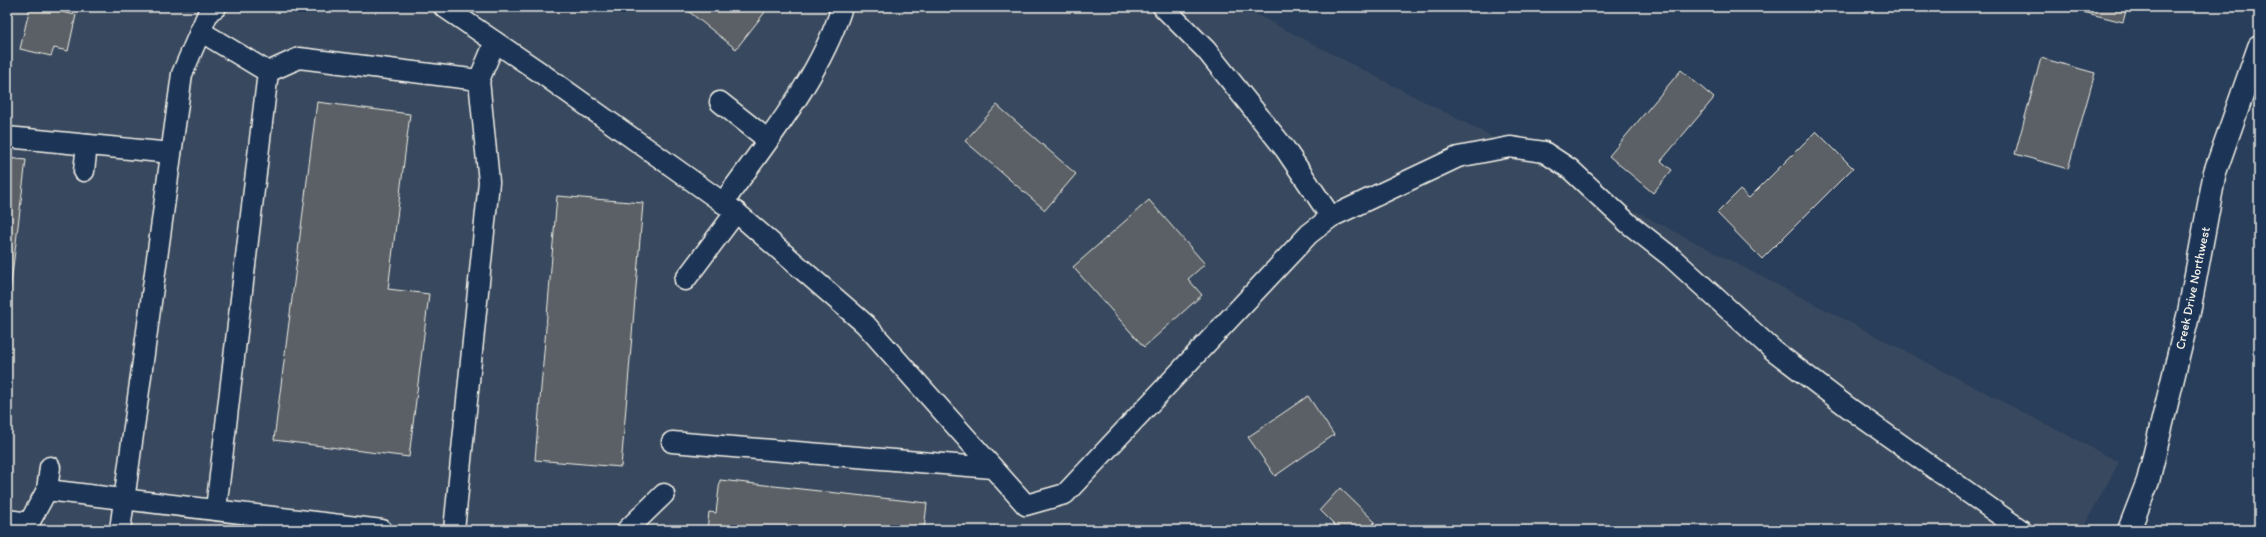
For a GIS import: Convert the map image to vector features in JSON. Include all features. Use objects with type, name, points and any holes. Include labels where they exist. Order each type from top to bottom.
[{"type":"street","name":"Creek Drive Northwest","points":[[2129,530],[2148,481],[2183,335],[2215,172],[2259,48]]},
{"type":"lane","points":[[120,530],[182,74],[209,11],[216,7]]},
{"type":"lane","points":[[444,7],[730,207],[865,324],[1026,504],[1065,494],[1309,234],[1331,217],[1458,157],[1510,147],[1544,152],[1570,169],[1628,224],[1671,257],[1773,350],[1849,408],[2021,530]]},
{"type":"lane","points":[[685,280],[730,207],[768,140],[817,64],[842,7]]},
{"type":"lane","points":[[1163,7],[1206,50],[1285,149],[1331,217]]},
{"type":"lane","points":[[200,31],[268,72]]},
{"type":"lane","points":[[454,530],[489,182],[479,80],[496,42]]},
{"type":"lane","points":[[268,72],[299,58],[479,80]]},
{"type":"lane","points":[[216,509],[268,72]]},
{"type":"lane","points":[[720,102],[768,140]]},
{"type":"lane","points":[[7,137],[171,153]]},
{"type":"lane","points":[[84,171],[87,145]]},
{"type":"lane","points":[[672,442],[993,468]]},
{"type":"lane","points":[[7,520],[29,523],[47,490],[50,467]]},
{"type":"lane","points":[[47,490],[382,530]]},
{"type":"lane","points":[[627,530],[664,494]]},
{"type":"shaded area","points":[[7,7],[1242,7],[2119,462],[2082,530],[7,530]]},
{"type":"building","points":[[30,7],[43,10],[44,7],[63,7],[61,12],[76,15],[68,51],[54,48],[51,56],[20,49]]},
{"type":"building","points":[[683,7],[769,7],[736,49]]},
{"type":"building","points":[[2063,7],[2127,7],[2123,22]]},
{"type":"building","points":[[2041,58],[2095,73],[2068,169],[2015,154]]},
{"type":"building","points":[[1681,70],[1714,98],[1661,161],[1672,170],[1653,193],[1609,156]]},
{"type":"building","points":[[317,102],[410,114],[388,289],[429,294],[409,457],[274,440]]},
{"type":"building","points":[[997,105],[1076,174],[1045,210],[965,141]]},
{"type":"building","points":[[1816,131],[1853,168],[1762,259],[1717,213],[1740,190],[1749,198]]},
{"type":"building","points":[[7,158],[26,160],[7,317]]},
{"type":"building","points":[[557,196],[643,203],[621,467],[535,460]]},
{"type":"building","points":[[1149,200],[1205,264],[1188,279],[1202,295],[1144,347],[1073,267]]},
{"type":"building","points":[[1308,396],[1334,435],[1275,476],[1248,437]]},
{"type":"building","points":[[720,480],[927,503],[924,530],[707,530],[709,512],[716,513]]},
{"type":"building","points":[[1340,488],[1375,522],[1367,530],[1340,530],[1320,510]]}]
